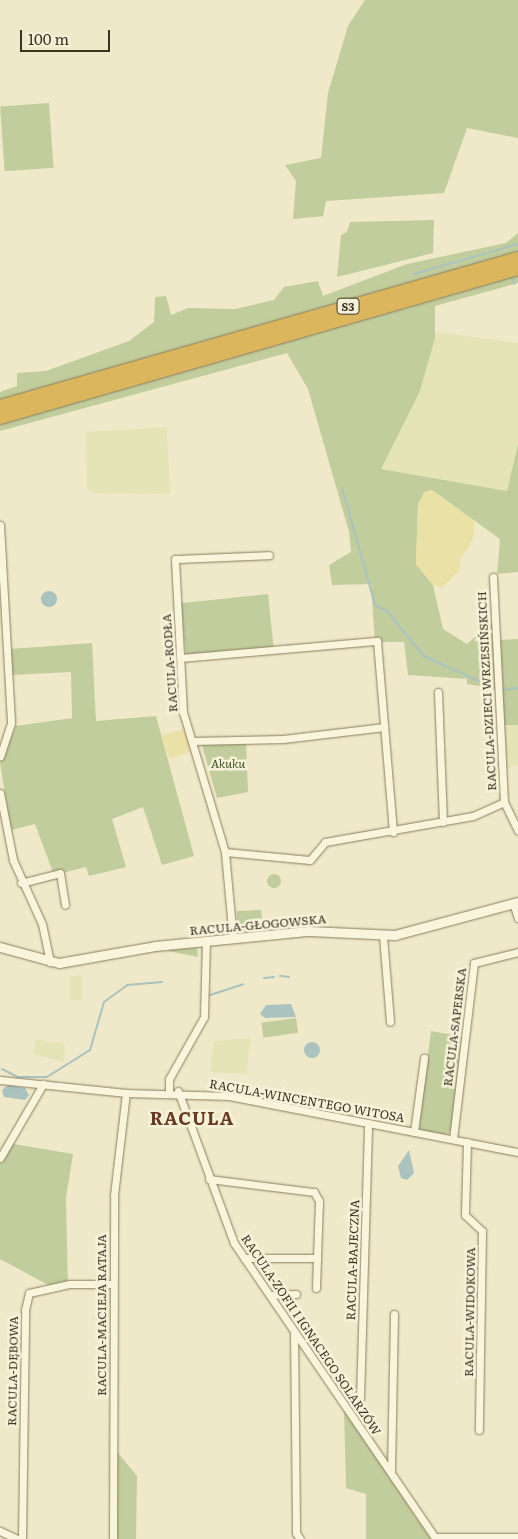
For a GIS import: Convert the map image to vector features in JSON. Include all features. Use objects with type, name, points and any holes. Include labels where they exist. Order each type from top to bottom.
[{"type":"highway","name":"S3","points":[[0,418],[178,361],[518,258]]},
{"type":"highway","name":"S3","points":[[0,406],[178,361],[518,269]]},
{"type":"street","points":[[0,524],[11,723],[0,756]]},
{"type":"street","name":"RACULA-RODŁA","points":[[233,938],[225,852],[183,712],[175,559],[269,555]]},
{"type":"street","name":"RACULA-DZIECI WRZESIŃSKICH","points":[[493,577],[504,802],[518,831]]},
{"type":"street","points":[[181,658],[377,641],[393,832]]},
{"type":"street","points":[[438,692],[443,822]]},
{"type":"street","points":[[193,741],[283,738],[384,726]]},
{"type":"street","points":[[0,792],[21,884],[42,924],[50,962]]},
{"type":"street","points":[[225,852],[310,860],[324,842],[393,832],[473,816],[504,802]]},
{"type":"street","points":[[21,884],[60,873],[65,905]]},
{"type":"street","points":[[516,903],[518,918]]},
{"type":"street","name":"RACULA-GŁOGOWSKA","points":[[0,947],[50,962],[206,941],[319,930],[383,936],[421,930],[516,903]]},
{"type":"street","points":[[383,936],[390,1022]]},
{"type":"street","points":[[168,1091],[169,1079],[204,1017],[206,941]]},
{"type":"street","name":"RACULA-SAPERSKA","points":[[453,1139],[474,964],[518,952]]},
{"type":"street","points":[[414,1132],[424,1058]]},
{"type":"street","name":"RACULA-WINCENTEGO WITOSA","points":[[0,1080],[126,1093],[178,1091],[368,1123],[518,1152]]},
{"type":"street","points":[[0,1158],[43,1084]]},
{"type":"street","name":"RACULA-ZOFII I IGNACEGO SOLARZÓW","points":[[178,1091],[227,1230],[244,1258],[435,1538]]},
{"type":"street","name":"RACULA-MACIEJA RATAJA","points":[[113,1539],[113,1284],[116,1160],[126,1093]]},
{"type":"street","name":"RACULA-BAJECZNA","points":[[360,1398],[368,1123]]},
{"type":"street","name":"RACULA-WIDOKOWA","points":[[467,1142],[465,1215],[482,1231],[479,1430]]},
{"type":"street","points":[[209,1179],[316,1195],[320,1201],[316,1288]]},
{"type":"street","points":[[244,1258],[317,1258]]},
{"type":"street","name":"RACULA-DĘBOWA","points":[[22,1539],[25,1310],[29,1294],[69,1284],[113,1284]]},
{"type":"street","points":[[270,1295],[296,1294]]},
{"type":"street","name":"RACULA-ZOFII I IGNACEGO SOLARZÓW","points":[[391,1472],[394,1314]]},
{"type":"street","points":[[294,1329],[296,1533],[300,1539]]},
{"type":"street","points":[[0,1531],[17,1539]]},
{"type":"street","points":[[435,1538],[518,1537]]},
{"type":"green space","points":[[365,0],[518,0],[518,138],[467,128],[444,193],[326,201],[323,216],[293,219],[296,181],[285,165],[321,158],[328,93],[348,26]]},
{"type":"green space","points":[[49,103],[54,168],[5,171],[0,106]]},
{"type":"green space","points":[[434,220],[433,253],[337,277],[341,235],[347,232],[350,222]]},
{"type":"green space","points":[[518,233],[518,283],[435,306],[435,338],[420,391],[381,469],[507,491],[518,444],[518,572],[497,574],[500,539],[432,490],[418,504],[416,564],[433,585],[443,629],[467,644],[495,620],[497,640],[518,639],[518,725],[501,725],[497,689],[467,684],[467,679],[408,675],[404,642],[375,642],[371,584],[332,585],[329,565],[351,552],[349,532],[308,389],[287,353],[0,431],[0,392],[17,386],[17,373],[46,371],[129,341],[154,322],[155,297],[166,296],[171,315],[188,308],[235,309],[274,300],[284,287],[318,281],[323,296],[407,264],[506,243]]},
{"type":"green space","points":[[436,332],[518,343],[518,444],[507,491],[380,469],[420,391]]},
{"type":"green space","points":[[167,427],[170,494],[95,493],[87,489],[86,432]]},
{"type":"green space","points":[[268,594],[274,648],[186,657],[180,603]]},
{"type":"green space","points":[[92,643],[96,721],[156,716],[194,856],[162,865],[143,807],[112,819],[126,867],[89,876],[86,867],[54,875],[35,824],[11,830],[0,763],[16,726],[72,718],[71,672],[12,675],[10,649]]},
{"type":"green space","points":[[501,725],[518,725],[518,765],[504,768]]},
{"type":"green space","name":"Akuku","points":[[246,742],[248,792],[217,798],[202,745]]},
{"type":"green space","points":[[274,874],[279,876],[281,881],[279,886],[274,888],[269,886],[267,881],[269,876]]},
{"type":"green space","points":[[261,910],[263,929],[237,932],[237,911]]},
{"type":"green space","points":[[197,948],[198,957],[168,951],[168,950]]},
{"type":"green space","points":[[70,976],[82,976],[82,1000],[70,1000]]},
{"type":"green space","points":[[296,1018],[298,1033],[263,1038],[261,1023]]},
{"type":"green space","points":[[431,1031],[464,1037],[453,1127],[446,1136],[418,1130]]},
{"type":"green space","points":[[251,1038],[246,1074],[210,1072],[214,1041]]},
{"type":"green space","points":[[36,1039],[65,1044],[64,1062],[33,1054]]},
{"type":"green space","points":[[8,1143],[73,1154],[66,1198],[68,1287],[50,1286],[0,1259],[0,1157]]},
{"type":"green space","points":[[344,1410],[431,1539],[366,1539],[366,1494],[346,1488]]},
{"type":"green space","points":[[114,1448],[137,1476],[136,1539],[114,1539]]},
{"type":"sand","points":[[432,490],[475,521],[473,540],[460,560],[460,570],[442,588],[433,585],[416,564],[418,504],[424,492]]},
{"type":"sand","points":[[185,728],[193,751],[169,759],[161,736]]},
{"type":"water","points":[[49,591],[55,593],[57,599],[55,605],[49,607],[43,605],[41,599],[43,593]]},
{"type":"water","points":[[291,1004],[296,1017],[265,1018],[260,1014],[266,1005]]},
{"type":"water","points":[[312,1042],[320,1050],[312,1058],[304,1050]]},
{"type":"water","points":[[8,1085],[25,1088],[29,1095],[25,1100],[4,1097],[2,1090]]},
{"type":"water","points":[[409,1150],[414,1173],[407,1180],[401,1178],[398,1166]]},
{"type":"waterway","points":[[414,274],[518,244]]},
{"type":"waterway","points":[[512,277],[514,284]]},
{"type":"waterway","points":[[342,488],[375,605],[387,611],[424,656],[494,688]]},
{"type":"waterway","points":[[501,690],[518,688]]},
{"type":"waterway","points":[[280,976],[289,977]]},
{"type":"waterway","points":[[264,978],[274,977]]},
{"type":"waterway","points":[[2,1069],[18,1077],[47,1077],[90,1050],[104,1002],[127,985],[162,982]]},
{"type":"waterway","points":[[207,996],[243,984]]},
{"type":"district","name":"RACULA","points":[[192,1118]]}]
